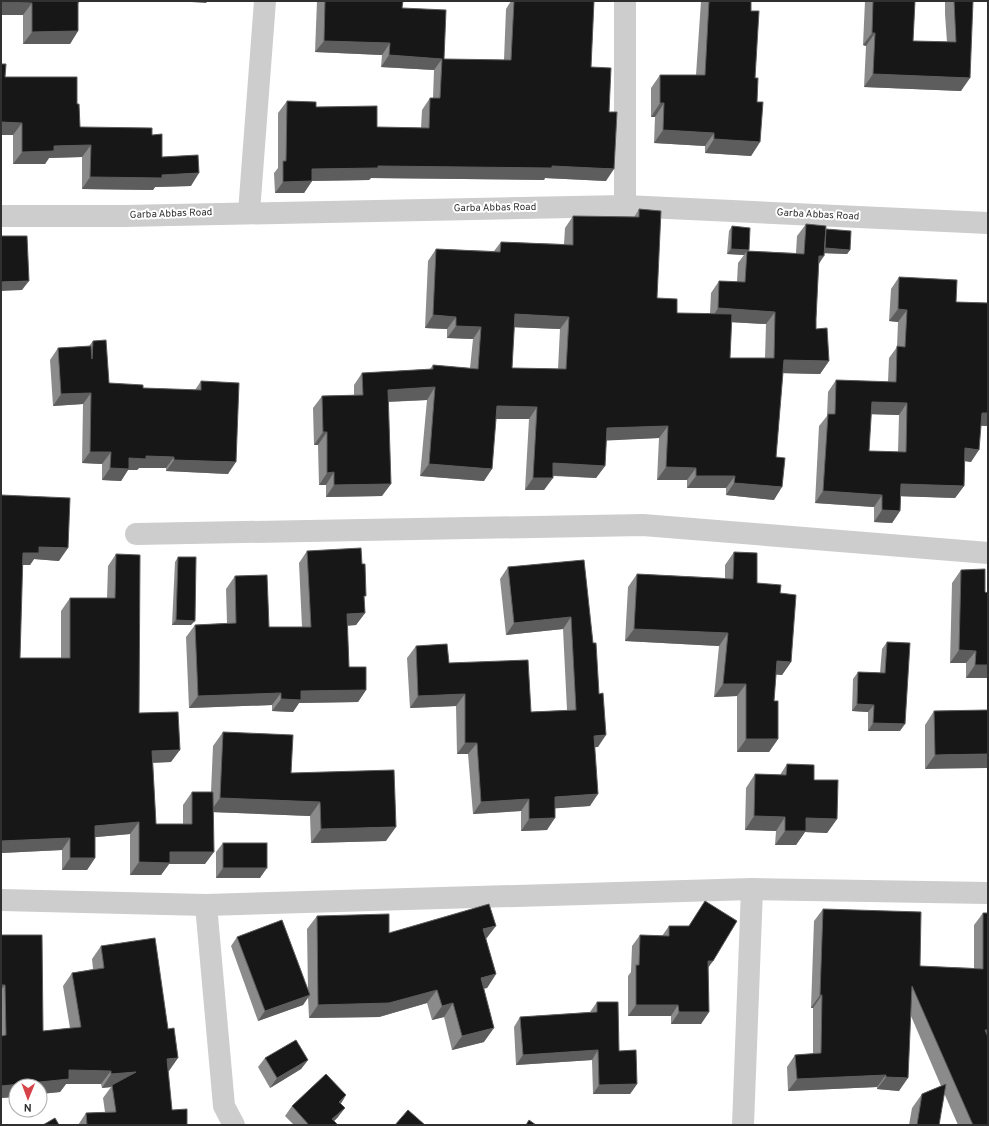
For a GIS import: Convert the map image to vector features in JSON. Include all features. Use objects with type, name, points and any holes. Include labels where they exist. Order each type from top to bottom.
[{"type":"street","points":[[249,212],[265,1]]},
{"type":"street","points":[[625,1],[625,206]]},
{"type":"street","name":"Garba Abbas Road","points":[[1,216],[124,216],[249,212],[625,206],[988,223]]},
{"type":"street","points":[[136,534],[642,525],[988,553]]},
{"type":"street","points":[[1,900],[206,905],[752,889],[988,893]]},
{"type":"street","points":[[743,1125],[752,889]]},
{"type":"street","points":[[206,905],[224,1106],[234,1125]]},
{"type":"building","points":[[1,1],[78,1],[78,31],[32,32],[32,3]]},
{"type":"building","points":[[325,1],[403,1],[402,8],[446,10],[444,59],[511,60],[514,1],[594,1],[591,67],[611,68],[609,112],[617,112],[614,169],[552,166],[552,168],[378,166],[378,168],[312,169],[312,181],[283,182],[283,161],[286,161],[287,101],[316,102],[316,107],[377,106],[377,127],[429,128],[430,98],[440,98],[442,59],[389,55],[390,43],[324,41]]},
{"type":"building","points":[[709,1],[751,1],[751,11],[759,11],[755,78],[758,78],[757,102],[763,102],[760,142],[714,139],[714,133],[663,130],[664,103],[660,103],[660,75],[705,75]]},
{"type":"building","points":[[873,1],[915,1],[913,41],[956,42],[954,1],[973,1],[970,78],[873,74],[875,33],[872,33]]},
{"type":"building","points":[[1,64],[6,64],[5,77],[77,77],[77,104],[79,104],[80,127],[152,128],[152,135],[162,134],[162,157],[198,155],[199,173],[162,175],[162,178],[90,177],[91,145],[54,146],[54,151],[22,152],[22,123],[1,122]]},
{"type":"building","points":[[639,209],[661,211],[657,298],[677,299],[677,313],[732,314],[730,358],[774,358],[775,312],[718,308],[719,281],[745,282],[747,251],[804,254],[806,224],[826,226],[824,256],[819,256],[816,329],[827,328],[829,361],[784,360],[776,457],[785,458],[782,487],[734,483],[735,476],[696,476],[696,468],[666,467],[668,426],[607,428],[605,466],[553,463],[553,478],[533,478],[537,407],[497,406],[492,469],[429,464],[435,387],[388,390],[391,484],[334,485],[334,472],[327,473],[327,432],[323,432],[322,396],[363,395],[362,373],[433,369],[433,365],[478,369],[481,327],[456,326],[456,317],[433,315],[436,249],[500,252],[501,242],[573,245],[573,216],[639,217]],"holes":[[[515,314],[569,317],[566,369],[512,368]]]},
{"type":"building","points":[[732,226],[750,228],[749,250],[731,249]]},
{"type":"building","points":[[826,229],[851,231],[850,250],[825,248]]},
{"type":"building","points":[[1,236],[27,236],[29,281],[1,282]]},
{"type":"building","points":[[899,277],[957,280],[956,302],[988,303],[988,413],[982,413],[979,450],[965,448],[964,486],[901,484],[900,511],[882,510],[882,495],[823,491],[828,414],[835,414],[836,380],[896,382],[897,346],[905,347],[907,310],[898,309]],"holes":[[[872,402],[907,403],[906,452],[869,451]]]},
{"type":"building","points":[[106,340],[109,383],[143,385],[143,388],[201,390],[201,381],[239,383],[236,462],[174,460],[174,457],[146,456],[146,459],[129,458],[129,469],[110,468],[111,452],[90,452],[91,393],[61,394],[58,348],[91,346],[92,359],[93,341]]},
{"type":"building","points":[[1,495],[70,498],[68,548],[39,547],[39,553],[23,553],[20,658],[70,658],[70,598],[115,598],[116,554],[140,555],[139,713],[178,712],[180,750],[152,751],[156,824],[192,824],[192,792],[213,792],[214,852],[170,852],[170,863],[139,862],[139,822],[95,826],[95,858],[70,858],[70,838],[1,841]]},
{"type":"building","points":[[361,548],[362,564],[365,564],[365,613],[347,614],[349,667],[366,667],[366,690],[301,691],[301,700],[281,699],[281,693],[198,696],[195,625],[236,623],[235,576],[267,575],[269,627],[311,627],[307,551]]},
{"type":"building","points":[[734,552],[757,553],[757,583],[781,585],[780,593],[796,595],[791,662],[777,661],[774,701],[778,701],[778,739],[746,739],[746,684],[723,684],[728,633],[634,629],[637,574],[733,579]]},
{"type":"building","points":[[178,557],[196,557],[195,621],[176,620]]},
{"type":"building","points":[[584,560],[593,643],[596,643],[599,694],[603,693],[606,735],[594,736],[598,794],[555,797],[555,818],[529,819],[529,799],[481,802],[477,743],[465,743],[465,694],[418,696],[416,646],[447,644],[449,663],[528,660],[531,712],[576,710],[571,617],[514,623],[508,567]]},
{"type":"building","points":[[985,569],[985,592],[988,593],[988,665],[975,665],[976,651],[959,650],[961,570]]},
{"type":"building","points":[[887,642],[910,643],[905,724],[873,723],[874,705],[857,704],[858,672],[885,673]]},
{"type":"building","points":[[988,710],[988,754],[935,755],[934,711]]},
{"type":"building","points":[[223,732],[293,735],[291,773],[394,770],[396,827],[321,829],[320,802],[220,798]]},
{"type":"building","points":[[787,764],[814,765],[814,780],[838,780],[837,819],[806,818],[806,831],[785,831],[785,817],[754,816],[755,774],[786,775]]},
{"type":"building","points":[[223,843],[267,843],[267,868],[223,868]]},
{"type":"building","points":[[705,901],[737,921],[713,961],[708,961],[709,1012],[679,1012],[678,1005],[636,1005],[636,965],[639,965],[640,935],[669,936],[669,926],[689,926]]},
{"type":"building","points":[[489,904],[496,926],[483,929],[496,974],[481,978],[494,1028],[462,1036],[453,1003],[442,1006],[437,990],[389,1003],[318,1005],[317,916],[389,914],[389,933]]},
{"type":"building","points":[[823,909],[921,912],[920,966],[983,969],[983,913],[988,913],[988,1030],[985,1030],[988,1037],[988,1125],[973,1125],[912,986],[908,1078],[886,1077],[886,1075],[797,1079],[795,1055],[821,1053],[822,995],[820,995]]},
{"type":"building","points":[[282,920],[310,995],[265,1011],[237,937]]},
{"type":"building","points":[[1,935],[42,935],[43,1031],[81,1027],[72,973],[104,968],[101,946],[155,938],[168,1029],[174,1028],[178,1058],[167,1059],[172,1110],[187,1109],[187,1125],[87,1125],[86,1113],[116,1112],[112,1085],[136,1072],[111,1074],[111,1071],[69,1070],[69,1079],[48,1081],[48,1078],[8,1078],[8,1085],[1,1086],[1,1036],[6,1035],[5,985],[1,985]]},
{"type":"building","points":[[597,1002],[618,1002],[619,1051],[636,1050],[637,1084],[599,1085],[598,1050],[523,1055],[520,1017],[597,1012]]},
{"type":"building","points":[[296,1040],[308,1060],[277,1078],[265,1058]]},
{"type":"building","points":[[326,1074],[346,1095],[339,1102],[345,1108],[332,1119],[338,1125],[309,1125],[292,1106]]},
{"type":"building","points":[[946,1084],[939,1125],[917,1125],[922,1094]]},
{"type":"building","points":[[408,1110],[425,1125],[395,1125]]},
{"type":"building","points":[[55,1118],[59,1125],[43,1125]]},
{"type":"building","points":[[529,1120],[536,1125],[526,1125]]}]
